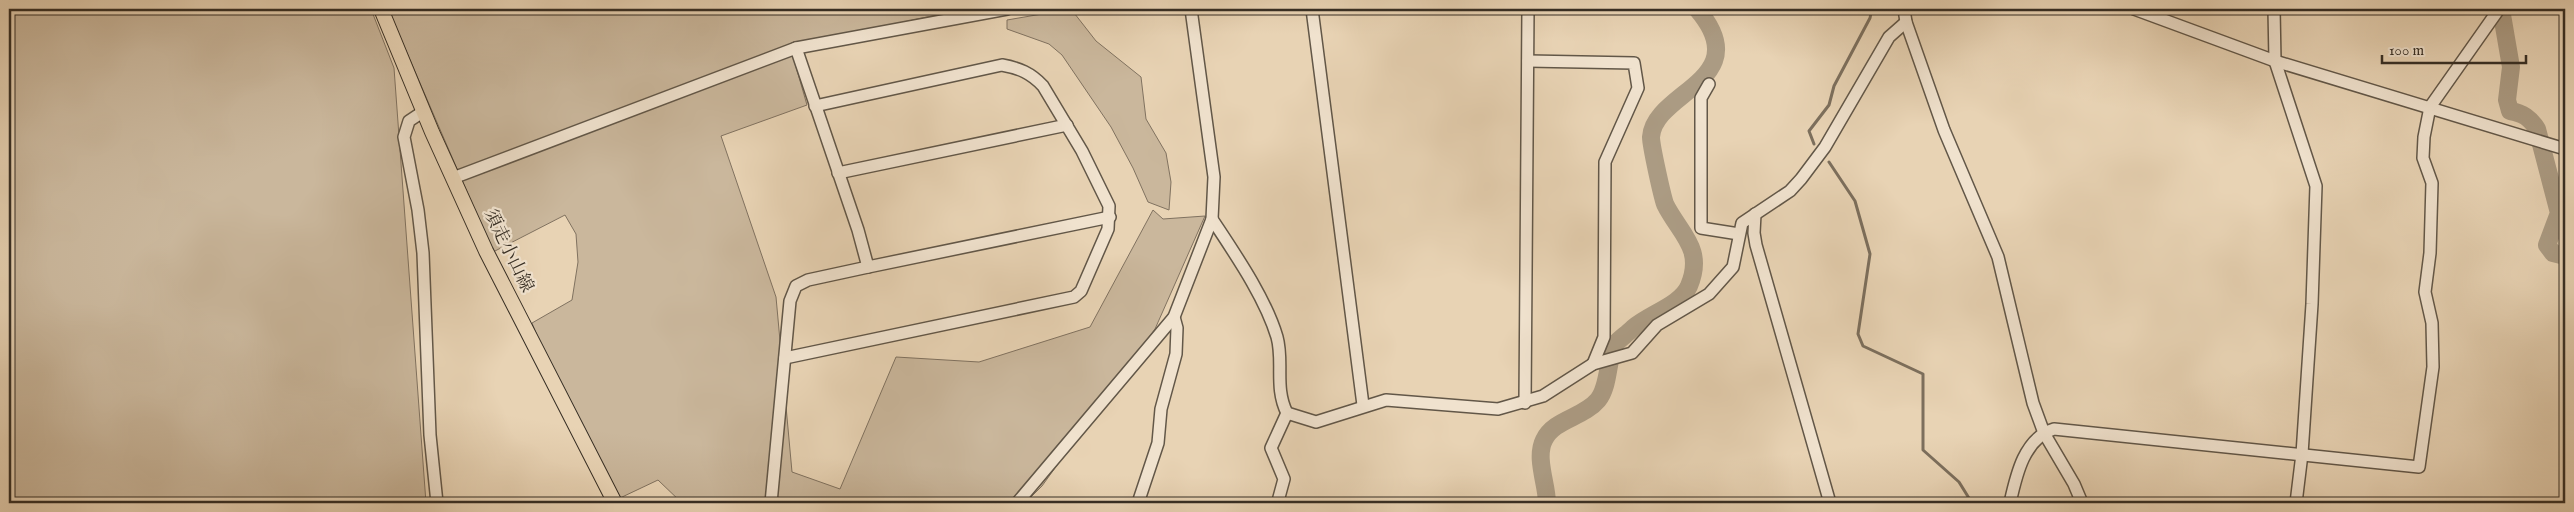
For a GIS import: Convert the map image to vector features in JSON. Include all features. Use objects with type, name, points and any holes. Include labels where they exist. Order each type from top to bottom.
[{"type":"main road","name":"須走小山線","points":[[381,9],[486,251],[615,503]]},
{"type":"street","points":[[453,178],[796,48],[1007,9]]},
{"type":"street","points":[[1017,503],[1174,317],[1212,219],[1214,178],[1191,9]]},
{"type":"street","points":[[1312,9],[1363,405]]},
{"type":"street","points":[[1525,402],[1528,9]]},
{"type":"street","points":[[1904,9],[1906,22],[1944,130],[1998,257],[2033,403],[2044,432],[2074,484],[2082,503]]},
{"type":"street","points":[[2134,9],[2275,61],[2565,149]]},
{"type":"street","points":[[2274,9],[2275,61],[2316,186],[2312,304],[2302,454],[2296,503]]},
{"type":"street","points":[[2010,503],[2025,455],[2044,432],[2054,430],[2419,467],[2433,366],[2432,323],[2425,292],[2430,253],[2432,183],[2423,158],[2424,137],[2430,107],[2499,9]]},
{"type":"street","points":[[1287,413],[1316,422],[1363,405],[1386,400],[1498,409],[1543,396],[1596,363],[1620,358],[1632,353],[1656,325],[1708,294],[1725,278],[1733,267],[1742,223],[1790,192],[1830,138],[1889,37],[1906,22]]},
{"type":"street","points":[[796,48],[858,230],[868,267]]},
{"type":"street","points":[[1528,61],[1634,63],[1638,88],[1605,162],[1604,337],[1596,363]]},
{"type":"street","points":[[785,358],[1074,297],[1081,291],[1104,240],[1110,217],[1109,206],[1098,180],[1043,86],[1034,77],[1016,68],[1002,65],[815,106]]},
{"type":"street","points":[[1709,84],[1700,98],[1702,228],[1739,234]]},
{"type":"street","points":[[424,111],[410,121],[404,137],[418,210],[423,253],[430,435],[437,503]]},
{"type":"street","points":[[838,173],[1067,125]]},
{"type":"street","points":[[1755,214],[1756,245],[1830,503]]},
{"type":"street","points":[[771,503],[790,300],[796,286],[808,280],[1110,217]]},
{"type":"street","points":[[1212,219],[1269,316],[1278,340],[1278,378],[1287,413],[1275,436],[1272,448],[1284,479],[1278,501]]},
{"type":"street","points":[[1138,503],[1158,443],[1161,409],[1176,354],[1177,328],[1174,317]]},
{"type":"shaded area","points":[[9,9],[371,9],[394,68],[426,503],[9,503]]},
{"type":"shaded area","points":[[388,9],[965,9],[790,46],[807,105],[721,136],[776,297],[792,472],[840,489],[896,357],[979,362],[1090,327],[1153,210],[1163,219],[1205,216],[1155,329],[1042,486],[1025,503],[682,503],[658,480],[620,498],[555,381],[532,323],[572,300],[578,262],[576,234],[565,215],[493,252]]},
{"type":"shaded area","points":[[1071,9],[1096,41],[1141,77],[1146,119],[1166,153],[1171,182],[1169,210],[1148,202],[1133,168],[1111,127],[1062,55],[1049,44],[1007,29],[1007,20]]},
{"type":"waterway","points":[[1547,503],[1541,463],[1544,440],[1555,427],[1585,411],[1598,400],[1605,387],[1611,355],[1616,343],[1640,323],[1679,299],[1689,286],[1693,273],[1694,261],[1692,251],[1665,204],[1651,137],[1656,121],[1710,69],[1716,52],[1713,33],[1697,9]]},
{"type":"waterway","points":[[1814,144],[1809,131],[1829,105],[1834,86],[1870,18],[1872,9]]},
{"type":"waterway","points":[[2501,9],[2511,67],[2507,100],[2510,111],[2526,117],[2537,129],[2559,213],[2547,245],[2553,253],[2565,256]]},
{"type":"waterway","points":[[1829,162],[1855,201],[1870,254],[1858,334],[1863,346],[1923,374],[1923,450],[1959,482],[1972,503]]}]
